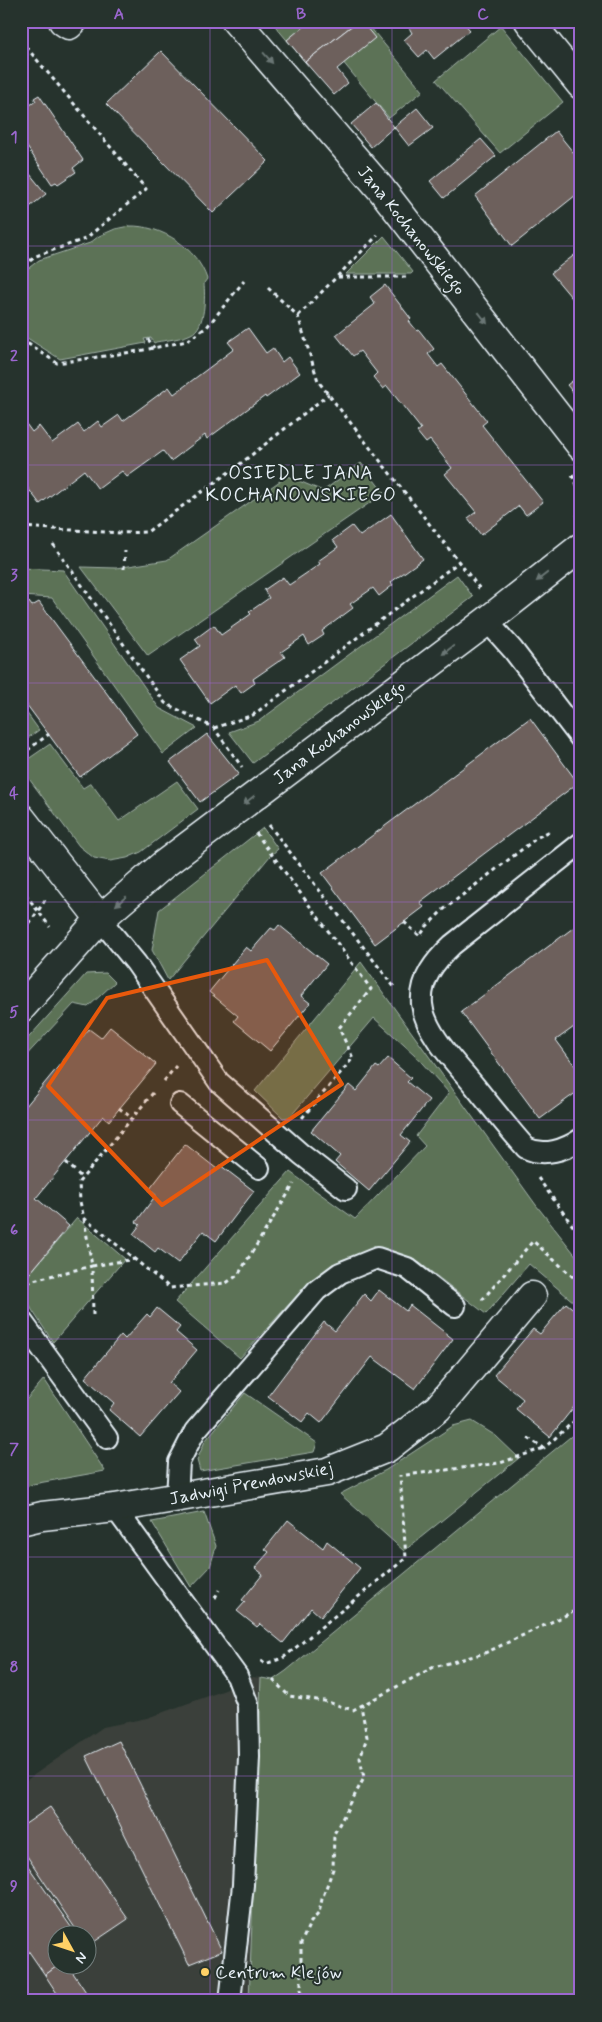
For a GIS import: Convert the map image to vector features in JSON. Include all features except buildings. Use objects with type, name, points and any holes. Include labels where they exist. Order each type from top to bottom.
[{"type":"street","points":[[63,21],[69,25],[73,21]]},
{"type":"street","name":"Jana Kochanowskiego","points":[[236,21],[381,189],[581,446]]},
{"type":"street","points":[[528,21],[581,85]]},
{"type":"street","name":"Jana Kochanowskiego","points":[[21,1008],[100,919],[162,865],[491,618],[581,547]]},
{"type":"street","points":[[21,818],[100,919]]},
{"type":"street","name":"Jadwigi Prendowskiej","points":[[21,1521],[42,1516],[116,1508],[327,1472],[387,1448],[438,1408],[532,1296]]},
{"type":"lane","points":[[491,618],[581,739]]},
{"type":"lane","points":[[581,843],[452,945],[435,963],[424,980],[422,997],[425,1016],[436,1037],[526,1148],[534,1152],[545,1152],[572,1145],[581,1139]]},
{"type":"lane","points":[[100,919],[136,963],[219,1082],[284,1139],[346,1189]]},
{"type":"lane","points":[[180,1104],[259,1168]]},
{"type":"lane","points":[[177,1497],[179,1462],[195,1431],[317,1290],[340,1274],[377,1258],[408,1268],[455,1306]]},
{"type":"lane","points":[[21,1320],[107,1438]]},
{"type":"lane","points":[[116,1508],[237,1676],[248,1705],[249,1757],[243,1885],[230,2001]]},
{"type":"path","points":[[21,40],[146,189],[85,239],[36,256],[21,268]]},
{"type":"path","points":[[21,49],[25,46]]},
{"type":"path","points":[[298,316],[384,229]]},
{"type":"path","points":[[337,277],[415,277]]},
{"type":"path","points":[[21,339],[57,363],[187,341],[207,327],[244,281]]},
{"type":"path","points":[[268,288],[298,316],[318,381],[487,599],[491,618]]},
{"type":"path","points":[[148,338],[154,348]]},
{"type":"path","points":[[21,527],[121,534],[146,532],[240,464],[329,394]]},
{"type":"path","points":[[571,472],[578,487],[581,503]]},
{"type":"path","points":[[53,544],[165,703],[214,728],[249,800],[371,989],[339,1028],[353,1058],[284,1139]]},
{"type":"path","points":[[124,569],[125,551]]},
{"type":"path","points":[[214,728],[253,715],[459,562]]},
{"type":"path","points":[[21,755],[49,734]]},
{"type":"path","points":[[249,800],[395,988],[422,997]]},
{"type":"path","points":[[404,922],[420,936],[443,910],[538,837],[547,831],[554,830]]},
{"type":"path","points":[[21,888],[38,911],[21,935]]},
{"type":"path","points":[[163,1082],[193,1046]]},
{"type":"path","points":[[93,1315],[92,1266],[80,1202],[79,1182],[157,1089]]},
{"type":"path","points":[[119,1108],[132,1118]]},
{"type":"path","points":[[526,1148],[533,1171],[581,1237]]},
{"type":"path","points":[[84,1218],[170,1288],[226,1283],[238,1275],[309,1160]]},
{"type":"path","points":[[66,1162],[82,1178]]},
{"type":"path","points":[[455,1306],[466,1318],[533,1241],[581,1284]]},
{"type":"path","points":[[21,1288],[33,1280],[92,1266],[135,1259]]},
{"type":"path","points":[[259,1659],[265,1664],[283,1658],[406,1558],[399,1475],[500,1464],[544,1448],[581,1415]]},
{"type":"path","points":[[528,1438],[544,1448]]},
{"type":"path","points":[[214,1600],[219,1590]]},
{"type":"path","points":[[272,1680],[289,1696],[324,1701],[353,1710],[434,1667],[485,1653],[576,1610],[581,1610]]},
{"type":"path","points":[[301,2001],[301,1943],[310,1923],[319,1912],[333,1869],[334,1834],[364,1778],[360,1758],[367,1737],[361,1706]]},
{"type":"highlighted area","points":[[267,960],[342,1084],[162,1205],[48,1086],[107,998]]},
{"type":"shaded area","points":[[253,1677],[261,1678],[249,2001],[21,2001],[21,1784],[103,1727],[147,1718],[225,1690]]},
{"type":"green space","points":[[271,21],[365,21],[423,91],[389,118],[328,44],[305,62]]},
{"type":"green space","points":[[501,26],[563,102],[500,153],[436,80]]},
{"type":"green space","points":[[129,226],[154,230],[177,240],[187,248],[202,268],[207,279],[204,283],[204,311],[200,325],[196,330],[191,334],[178,338],[154,343],[151,338],[144,339],[146,343],[60,359],[21,334],[21,274],[39,260],[90,243],[99,236],[115,229]]},
{"type":"green space","points":[[384,236],[413,272],[411,274],[346,274]]},
{"type":"green space","points":[[361,463],[384,493],[148,656],[81,567],[116,568],[167,560],[287,476],[323,491]]},
{"type":"green space","points":[[21,568],[63,570],[159,708],[197,728],[163,754],[52,598],[21,596]]},
{"type":"green space","points":[[457,575],[473,597],[253,763],[229,732],[259,721]]},
{"type":"green space","points":[[21,705],[39,730],[21,743]]},
{"type":"green space","points":[[50,744],[83,788],[91,783],[119,821],[177,781],[198,809],[141,852],[127,858],[110,861],[94,858],[79,846],[21,768],[21,764]]},
{"type":"green space","points":[[263,828],[278,849],[270,856],[168,980],[152,950],[159,910]]},
{"type":"green space","points":[[361,962],[536,1205],[581,1262],[581,1308],[529,1264],[486,1314],[420,1263],[378,1247],[341,1260],[310,1281],[240,1358],[175,1302],[290,1172],[355,1219],[425,1146],[416,1136],[449,1093],[414,1054],[374,1018],[290,1117],[283,1118],[255,1091]]},
{"type":"green space","points":[[106,973],[115,982],[88,1007],[74,1004],[21,1061],[21,1046],[86,974]]},
{"type":"green space","points":[[77,1218],[125,1259],[53,1342],[32,1310],[21,1288],[21,1284]]},
{"type":"green space","points":[[44,1379],[105,1471],[33,1484],[21,1489],[21,1406]]},
{"type":"green space","points":[[245,1393],[317,1443],[314,1452],[200,1471],[197,1460],[205,1441]]},
{"type":"green space","points":[[472,1421],[496,1436],[519,1458],[404,1551],[340,1494],[386,1470],[453,1426]]},
{"type":"green space","points":[[581,1428],[581,2001],[249,2001],[261,1678],[273,1680],[286,1671]]},
{"type":"green space","points":[[204,1512],[216,1546],[210,1567],[191,1587],[152,1522]]},
{"type":"place","name":"Centrum Klejów","points":[[205,1972]]},
{"type":"district","name":"OSIEDLE JANA KOCHANOWSKIEGO","points":[[301,483]]}]
